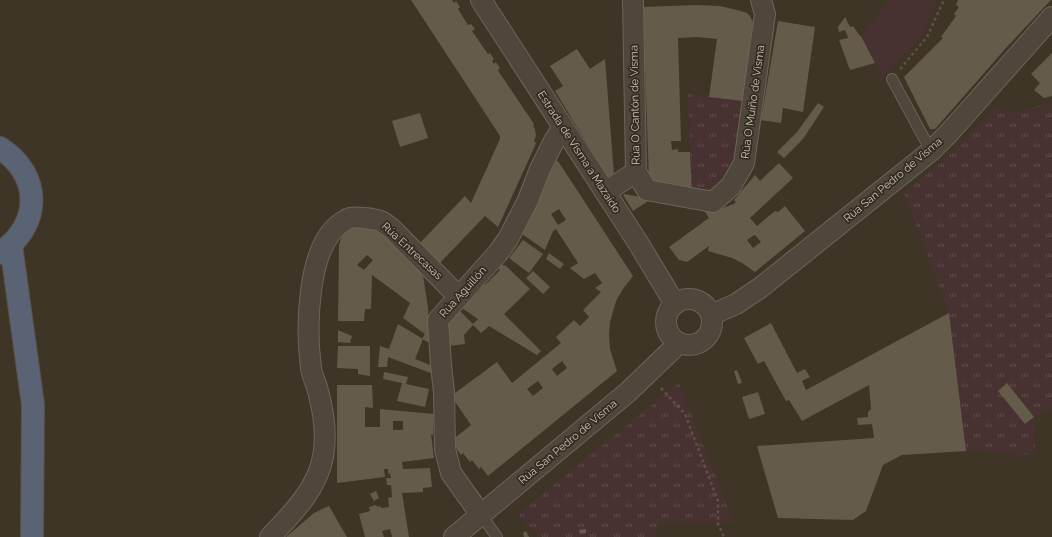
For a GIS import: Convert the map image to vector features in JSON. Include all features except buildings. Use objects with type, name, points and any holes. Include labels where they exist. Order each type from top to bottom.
[{"type":"highway","points":[[0,148],[10,154],[21,166],[28,181],[32,198],[30,216],[23,232],[6,249],[33,405],[32,537]]},
{"type":"street","name":"Estrada de Visma a Mazaído","points":[[481,0],[637,241],[675,304]]},
{"type":"street","name":"Rúa O Cantón de Visma","points":[[605,192],[636,172],[633,0]]},
{"type":"street","name":"Rúa O Muíño de Visma","points":[[636,172],[647,190],[713,202],[731,186],[744,163],[765,14],[761,0]]},
{"type":"street","name":"Rúa San Pedro de Visma","points":[[711,315],[736,304],[760,288],[931,151],[948,134],[1052,17]]},
{"type":"street","name":"Rúa Aguillón","points":[[481,515],[451,473],[445,449],[444,392],[438,320],[460,297],[498,253],[508,239],[528,200],[540,169],[563,127]]},
{"type":"street","name":"Rúa Entrecasas","points":[[270,537],[292,515],[309,491],[318,472],[322,458],[324,443],[324,412],[311,370],[308,332],[314,267],[331,232],[340,223],[350,217],[381,221],[392,229],[460,297]]},
{"type":"street","points":[[686,299],[698,301],[708,309],[711,315],[712,327],[706,337],[702,341],[690,345],[679,342],[670,335],[666,325],[668,314],[675,304],[686,299]]},
{"type":"street","name":"Rúa San Pedro de Visma","points":[[454,537],[628,392],[679,342]]},
{"type":"lane","points":[[892,78],[931,151]]},
{"type":"lane","points":[[481,515],[497,537]]},
{"type":"path","points":[[892,78],[927,37],[944,0]]},
{"type":"path","points":[[660,388],[685,414],[718,501],[718,524],[724,537]]},
{"type":"green space","points":[[889,0],[937,0],[922,35],[883,78],[861,36]]},
{"type":"green space","points":[[688,94],[743,101],[736,166],[712,192],[692,194]]},
{"type":"green space","points":[[1052,101],[1052,410],[1034,417],[1035,455],[966,451],[949,313],[904,193],[955,150],[998,105],[1005,115]]},
{"type":"green space","points":[[679,383],[734,523],[658,522],[656,537],[538,537],[518,514]]}]
